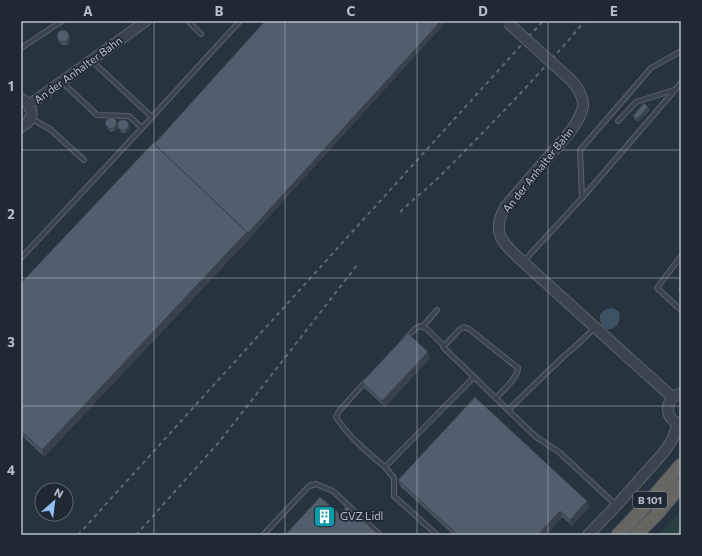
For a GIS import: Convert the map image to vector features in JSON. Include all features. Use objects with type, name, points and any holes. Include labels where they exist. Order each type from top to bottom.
[{"type":"highway","name":"B 101","points":[[618,535],[681,465]]},
{"type":"highway","name":"B 101","points":[[636,535],[657,514],[681,486]]},
{"type":"street","name":"An der Anhalter Bahn","points":[[21,127],[28,122],[32,114],[25,102],[62,82],[146,21]]},
{"type":"street","name":"An der Anhalter Bahn","points":[[507,22],[572,81],[581,93],[583,106],[582,114],[569,133],[506,207],[499,221],[498,228],[502,241],[662,390],[677,395]]},
{"type":"street","points":[[588,535],[664,452],[672,440],[680,424],[670,417],[668,407],[669,402],[677,395]]},
{"type":"lane","points":[[21,48],[62,21]]},
{"type":"lane","points":[[188,21],[201,34]]},
{"type":"lane","points":[[21,258],[240,21]]},
{"type":"lane","points":[[582,198],[580,150],[652,68],[681,51]]},
{"type":"lane","points":[[91,60],[152,117]]},
{"type":"lane","points":[[62,82],[97,115],[129,116],[142,128]]},
{"type":"lane","points":[[523,262],[582,198],[681,83]]},
{"type":"lane","points":[[618,121],[636,102],[674,90]]},
{"type":"lane","points":[[30,118],[50,129],[84,160]]},
{"type":"lane","points":[[681,256],[657,288],[681,310]]},
{"type":"lane","points":[[401,344],[416,328],[423,326],[437,310]]},
{"type":"lane","points":[[423,326],[536,437],[559,452],[616,506]]},
{"type":"lane","points":[[444,346],[459,330],[464,327],[469,329],[518,368],[518,373],[496,398]]},
{"type":"lane","points":[[508,410],[564,356],[580,343],[595,327]]},
{"type":"lane","points":[[370,377],[339,410],[336,416],[340,424],[366,452],[385,467],[394,478],[394,496],[437,535]]},
{"type":"lane","points":[[385,467],[474,377]]},
{"type":"lane","points":[[263,535],[309,486],[316,484],[333,491],[380,535]]},
{"type":"green space","points":[[681,511],[681,535],[658,535]]},
{"type":"water","points":[[612,308],[619,312],[618,324],[614,328],[606,329],[602,326],[600,321],[600,314],[606,309]]},
{"type":"building","points":[[265,21],[441,21],[248,233],[154,144]]},
{"type":"building","points":[[63,30],[67,32],[69,36],[67,40],[63,42],[59,40],[57,36],[59,32]]},
{"type":"building","points":[[644,103],[648,107],[637,119],[633,116]]},
{"type":"building","points":[[109,118],[113,118],[115,119],[115,127],[109,128],[106,125],[106,121]]},
{"type":"building","points":[[121,120],[125,120],[127,121],[127,129],[121,130],[118,127],[118,123]]},
{"type":"building","points":[[153,143],[247,232],[42,450],[21,431],[21,283]]},
{"type":"building","points":[[681,284],[681,291],[678,289]]},
{"type":"building","points":[[408,333],[428,352],[382,401],[362,382]]},
{"type":"building","points":[[475,397],[587,501],[570,520],[560,511],[538,535],[458,535],[398,480]]},
{"type":"building","name":"GVZ Lidl","points":[[320,497],[340,514],[347,506],[379,535],[285,535]]},
{"type":"railway","points":[[78,535],[543,21]]},
{"type":"railway","points":[[400,212],[438,178],[480,136],[585,21]]},
{"type":"railway","points":[[136,535],[220,441],[358,264]]},
{"type":"place","name":"GVZ Lidl","points":[[324,516]]}]
